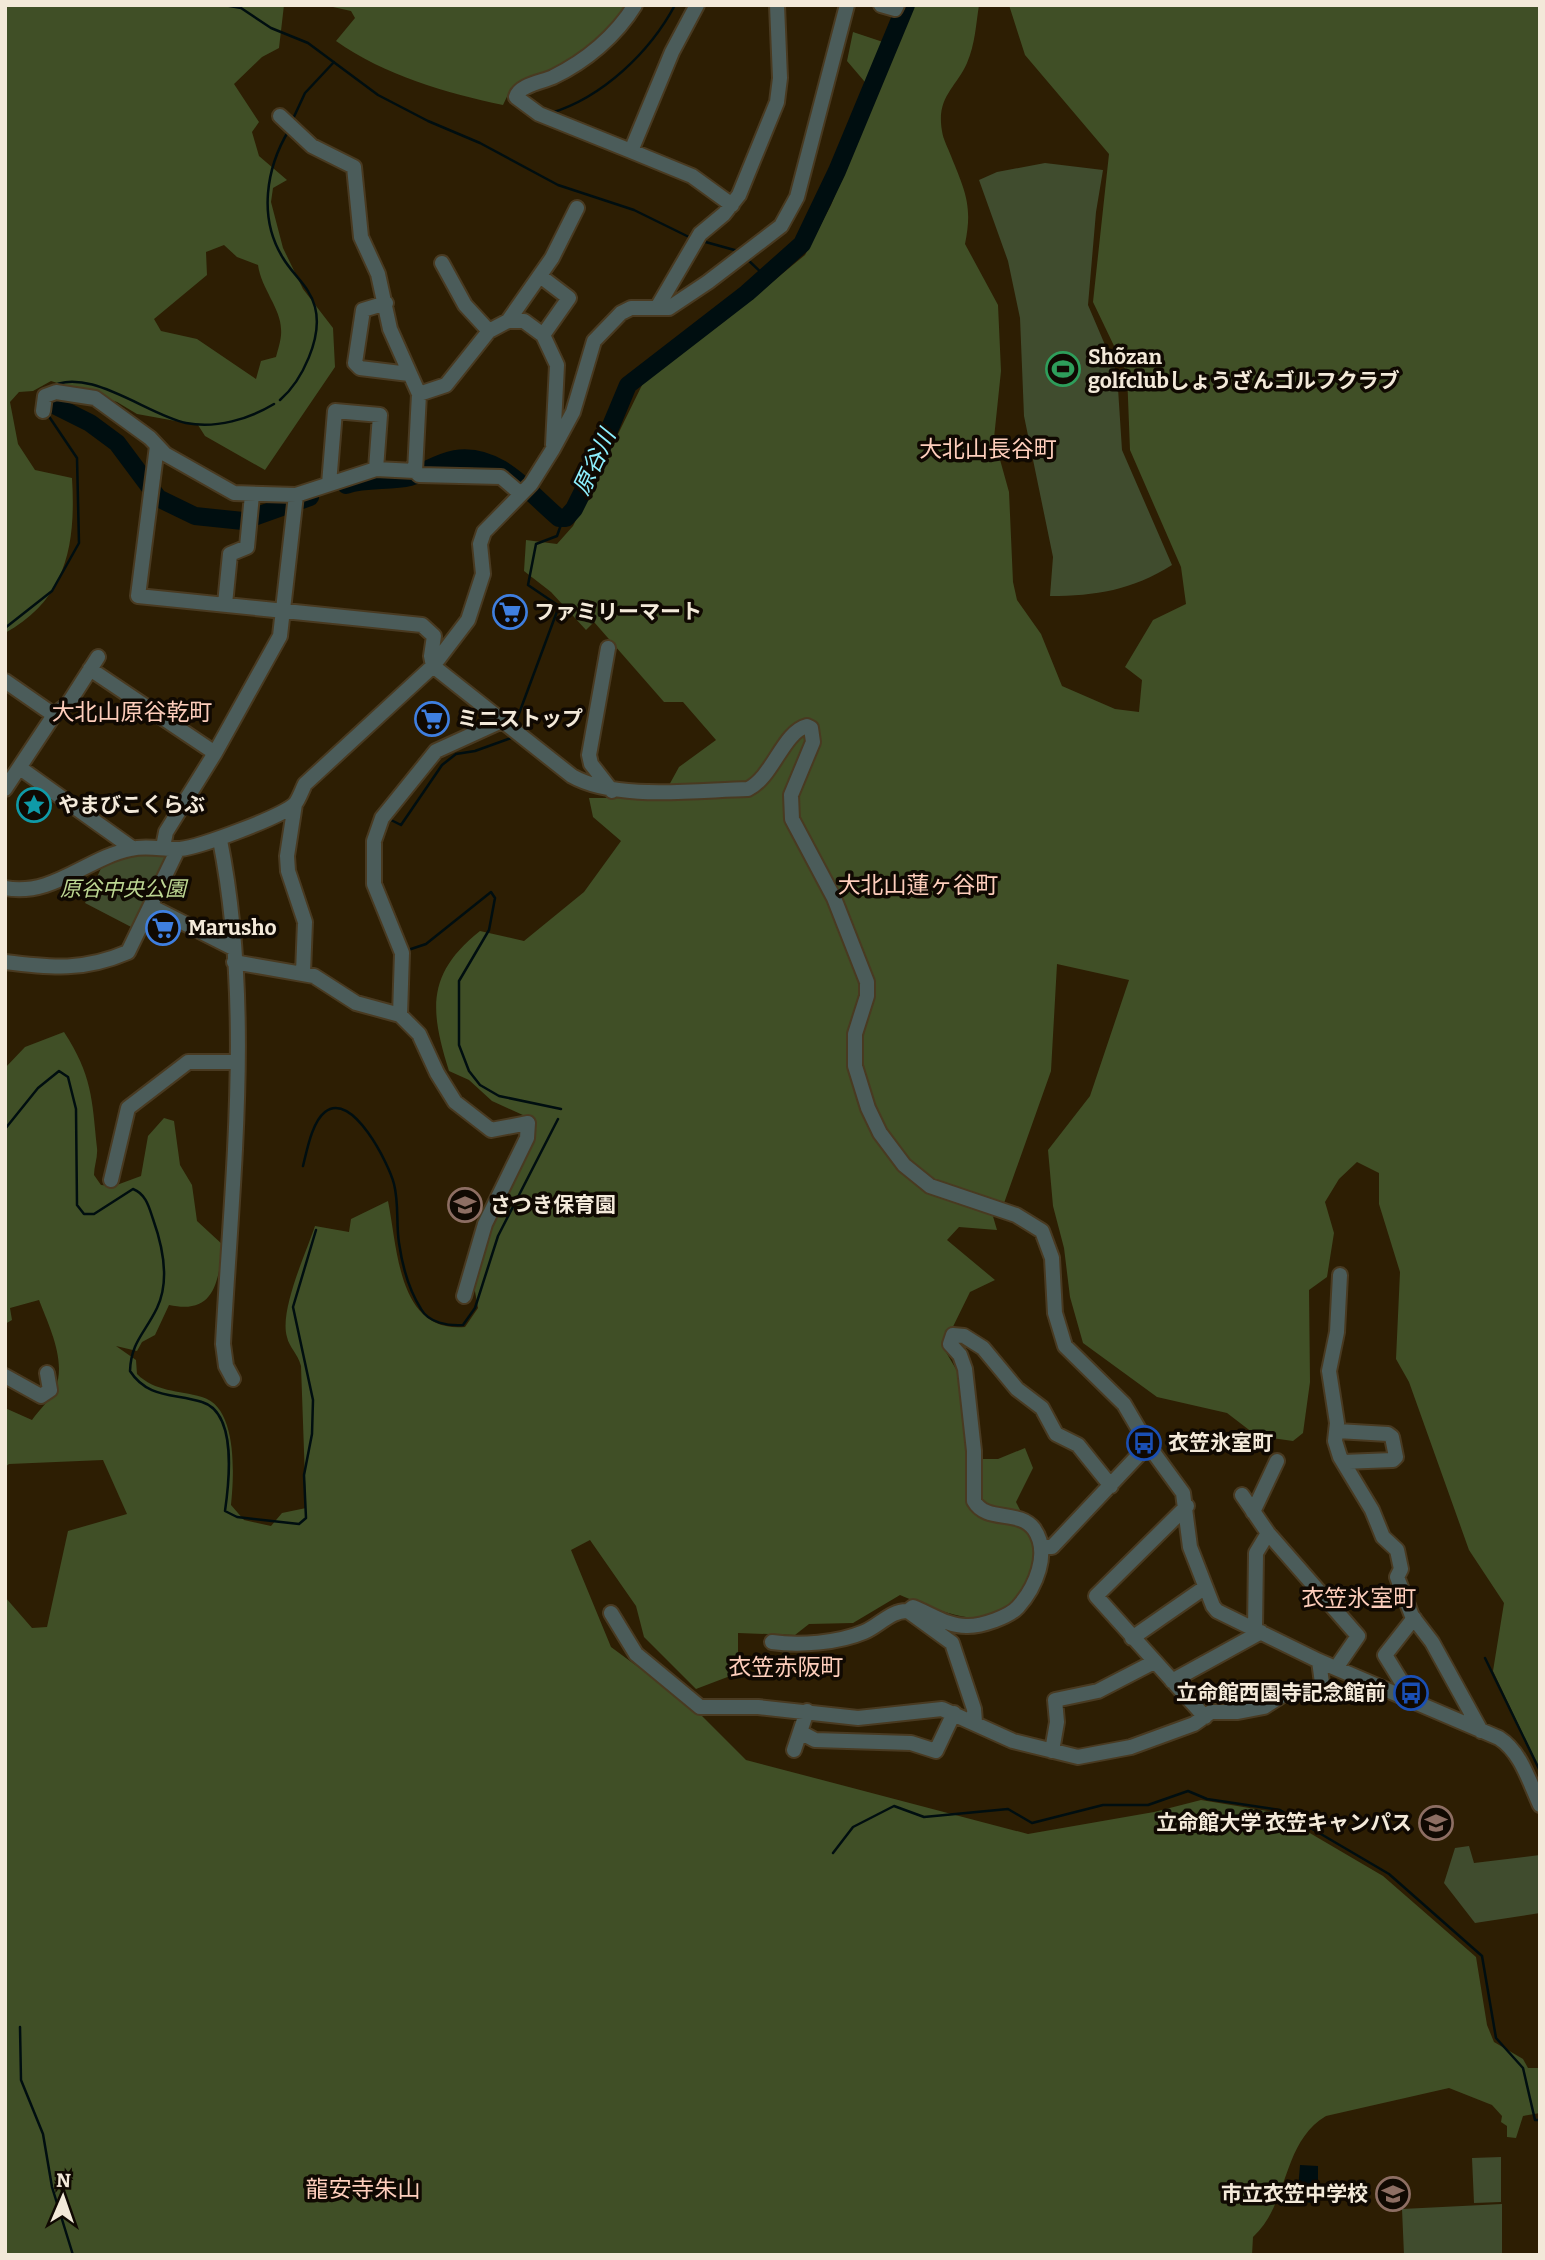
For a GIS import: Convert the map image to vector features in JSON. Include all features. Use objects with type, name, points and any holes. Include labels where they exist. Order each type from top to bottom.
[{"type":"street","points":[[635,5],[618,30],[574,66],[517,92],[516,97],[539,114],[692,176],[732,205]]},
{"type":"street","points":[[631,151],[672,52],[696,5]]},
{"type":"street","points":[[658,306],[700,234],[732,205],[777,102],[780,78],[777,5]]},
{"type":"street","points":[[303,974],[306,922],[288,870],[287,856],[295,804],[305,784],[433,666],[468,620],[483,573],[480,544],[484,532],[524,491],[553,449],[573,412],[594,341],[621,313],[631,307],[669,308],[781,226],[797,197],[847,5]]},
{"type":"street","points":[[881,5],[895,9],[897,5]]},
{"type":"street","points":[[279,116],[312,146],[354,167],[361,237],[378,274],[390,329],[419,394],[415,471]]},
{"type":"street","points":[[419,394],[446,385],[489,331],[508,321],[540,276],[577,208]]},
{"type":"street","points":[[442,263],[465,305],[489,331]]},
{"type":"street","points":[[540,276],[569,299],[542,335]]},
{"type":"street","points":[[386,303],[363,310],[355,363],[360,368],[409,373]]},
{"type":"street","points":[[508,321],[524,321],[542,335],[557,365],[553,449]]},
{"type":"street","points":[[43,411],[46,396],[56,392],[95,398],[165,454],[234,493],[296,495],[376,470],[501,477],[524,491]]},
{"type":"street","points":[[329,484],[335,411],[397,416]]},
{"type":"street","points":[[376,470],[380,415]]},
{"type":"street","points":[[157,446],[138,596],[422,625],[434,636],[431,656],[433,666],[572,776],[597,788],[612,791],[748,789],[764,776],[797,731],[807,726],[811,728],[813,741],[791,795],[792,819],[834,898],[867,982],[868,989],[855,1034],[859,1083],[868,1108],[890,1150],[917,1177],[944,1193],[1016,1215],[1042,1231],[1052,1258],[1055,1313],[1065,1346],[1124,1404],[1148,1445],[1176,1481],[1187,1506],[1190,1547],[1204,1588],[1217,1611],[1319,1661],[1412,1699],[1510,1745],[1540,1805]]},
{"type":"street","points":[[225,604],[230,554],[247,547],[252,495]]},
{"type":"street","points":[[163,847],[166,832],[272,655],[280,636],[296,495]]},
{"type":"street","points":[[608,648],[589,755],[591,764],[612,791]]},
{"type":"street","points":[[5,789],[54,715],[68,704],[94,663],[215,753]]},
{"type":"street","points":[[5,681],[54,715]]},
{"type":"street","points":[[400,1015],[402,953],[374,884],[374,841],[382,818],[436,751],[504,720]]},
{"type":"street","points":[[20,768],[132,848]]},
{"type":"street","points":[[5,888],[24,892],[41,889],[85,865],[132,848],[178,849],[220,840],[295,804]]},
{"type":"street","points":[[220,840],[240,1027],[236,1062],[238,1084],[223,1344],[226,1366],[233,1379]]},
{"type":"street","points":[[5,962],[68,968],[113,959],[128,952],[178,849]]},
{"type":"street","points":[[152,907],[233,955],[273,971],[303,974],[322,980],[356,1003],[400,1015],[419,1034],[436,1073],[455,1102],[491,1130],[528,1123],[527,1138],[485,1224],[464,1296]]},
{"type":"street","points":[[111,1181],[128,1108],[188,1062],[236,1062]]},
{"type":"street","points":[[1340,1275],[1337,1332],[1329,1371],[1337,1431],[1335,1441],[1343,1462],[1372,1510],[1383,1537],[1397,1550],[1401,1569],[1397,1577],[1414,1618],[1432,1642],[1481,1732]]},
{"type":"street","points":[[772,1642],[790,1645],[859,1634],[895,1613],[913,1608],[969,1627],[1010,1613],[1023,1600],[1042,1560],[1041,1547],[1035,1531],[1027,1522],[1014,1516],[990,1513],[978,1508],[974,1501],[974,1451],[965,1370],[960,1355],[950,1344],[953,1335],[964,1335],[983,1348],[1017,1389],[1042,1409],[1056,1434],[1078,1445],[1111,1486]]},
{"type":"street","points":[[5,1376],[41,1396],[50,1390],[47,1373]]},
{"type":"street","points":[[1337,1431],[1388,1434],[1392,1437],[1396,1457],[1393,1460],[1343,1462]]},
{"type":"street","points":[[1041,1547],[1052,1547],[1148,1445]]},
{"type":"street","points":[[1253,1512],[1277,1461]]},
{"type":"street","points":[[1242,1495],[1268,1534],[1358,1636],[1336,1668]]},
{"type":"street","points":[[1187,1506],[1096,1596],[1205,1717]]},
{"type":"street","points":[[1258,1631],[1255,1553],[1268,1534]]},
{"type":"street","points":[[1132,1638],[1204,1588]]},
{"type":"street","points":[[908,1611],[952,1643],[974,1709],[975,1722]]},
{"type":"street","points":[[611,1613],[636,1654],[700,1707],[807,1711],[858,1718],[942,1709],[1013,1741],[1078,1757],[1131,1747],[1216,1711],[1238,1712],[1265,1707],[1289,1691],[1318,1692],[1322,1683],[1319,1661]]},
{"type":"street","points":[[1412,1699],[1385,1656],[1414,1618]]},
{"type":"street","points":[[1172,1681],[1258,1631]]},
{"type":"street","points":[[1052,1751],[1056,1739],[1055,1700],[1098,1691],[1154,1662]]},
{"type":"street","points":[[794,1749],[807,1711]]},
{"type":"street","points":[[800,1731],[816,1740],[911,1743],[936,1751],[954,1713]]},
{"type":"green space","points":[[5,5],[284,5],[279,48],[262,57],[234,84],[259,122],[252,132],[259,156],[287,180],[273,188],[271,202],[283,248],[303,289],[333,328],[335,367],[265,470],[205,436],[198,425],[137,414],[117,402],[51,381],[33,391],[19,392],[10,402],[18,444],[35,470],[72,478],[72,525],[63,568],[54,586],[42,604],[5,633]],"holes":[[[224,245],[237,257],[258,265],[280,321],[281,336],[276,357],[261,361],[256,379],[197,339],[161,331],[154,319],[207,275],[206,252]]]},
{"type":"green space","points":[[324,5],[629,5],[602,34],[576,56],[511,88],[503,105],[460,95],[374,64],[336,41],[355,18],[351,11]]},
{"type":"green space","points":[[913,5],[979,5],[970,56],[944,101],[941,119],[943,137],[960,179],[968,209],[965,244],[998,305],[1001,371],[994,438],[1009,492],[1013,582],[1017,600],[1041,634],[1062,686],[1115,709],[1139,712],[1142,680],[1125,667],[1153,620],[1186,604],[1181,567],[1130,450],[1127,373],[1093,302],[1109,154],[1025,55],[1009,5],[1540,5],[1540,1770],[1493,1671],[1504,1603],[1469,1550],[1409,1382],[1396,1359],[1400,1272],[1379,1204],[1379,1173],[1357,1162],[1339,1179],[1325,1202],[1334,1233],[1327,1277],[1309,1290],[1310,1382],[1303,1433],[1293,1441],[1257,1436],[1227,1413],[1157,1397],[1083,1343],[1070,1297],[1064,1248],[1053,1206],[1048,1150],[1090,1096],[1129,980],[1057,964],[1051,1071],[1003,1206],[992,1213],[997,1230],[959,1227],[947,1240],[995,1280],[970,1292],[943,1347],[963,1381],[966,1402],[962,1421],[970,1441],[972,1459],[998,1459],[1025,1448],[1033,1468],[1016,1502],[1033,1535],[1036,1556],[1026,1588],[1012,1606],[994,1617],[972,1618],[946,1612],[900,1595],[853,1623],[809,1624],[795,1635],[738,1633],[738,1673],[696,1689],[644,1637],[636,1606],[590,1540],[571,1550],[611,1647],[695,1709],[746,1760],[1028,1834],[1154,1812],[1201,1800],[1274,1812],[1383,1876],[1476,1957],[1487,2025],[1494,2042],[1523,2059],[1528,2068],[1540,2068],[1540,2113],[1523,2116],[1516,2138],[1507,2137],[1507,2126],[1501,2122],[1502,2116],[1492,2105],[1449,2088],[1326,2116],[1311,2128],[1293,2157],[1274,2208],[1253,2237],[1252,2255],[5,2255],[5,1597],[32,1628],[47,1627],[68,1531],[127,1514],[103,1460],[9,1464],[5,1467],[5,1408],[32,1420],[55,1389],[59,1367],[52,1332],[39,1300],[10,1308],[12,1320],[5,1324],[5,1068],[25,1047],[64,1032],[80,1061],[89,1087],[97,1148],[94,1175],[101,1185],[114,1186],[141,1176],[148,1136],[164,1118],[174,1121],[180,1165],[192,1185],[197,1221],[223,1245],[216,1283],[205,1300],[196,1305],[169,1305],[155,1335],[142,1342],[137,1351],[116,1346],[136,1360],[137,1374],[144,1380],[214,1403],[228,1428],[231,1444],[231,1505],[244,1520],[271,1526],[282,1513],[306,1508],[301,1366],[288,1341],[286,1326],[290,1298],[315,1226],[349,1232],[351,1219],[388,1201],[399,1264],[414,1303],[426,1317],[443,1325],[465,1327],[478,1308],[474,1286],[492,1223],[536,1121],[492,1101],[469,1080],[449,1071],[436,1011],[441,978],[462,947],[480,931],[524,941],[584,892],[621,841],[593,817],[589,798],[662,798],[679,767],[716,740],[683,702],[664,702],[594,622],[586,630],[551,592],[524,571],[526,540],[557,544],[573,526],[645,379],[722,323],[805,255],[831,205],[876,95],[847,61],[853,32],[883,42],[905,25]]},
{"type":"green space","points":[[1045,163],[1103,170],[1096,212],[1088,305],[1117,373],[1122,450],[1172,565],[1128,586],[1083,595],[1050,596],[1053,557],[1024,416],[1020,318],[1008,261],[979,180],[997,172]]},
{"type":"green space","name":"原谷中央公園","points":[[163,853],[169,859],[135,929],[85,903],[103,864],[133,855]]},
{"type":"green space","points":[[1469,1846],[1474,1863],[1540,1855],[1540,1913],[1475,1923],[1444,1883],[1455,1848]]},
{"type":"green space","points":[[1501,2157],[1501,2202],[1474,2203],[1472,2158]]},
{"type":"green space","points":[[1502,2204],[1502,2255],[1404,2255],[1402,2209]]},
{"type":"shaded area","points":[[1300,2165],[1318,2166],[1318,2203],[1297,2202]]},
{"type":"waterway","points":[[224,5],[241,8],[271,28],[308,43],[378,95],[428,121],[480,143],[558,185],[634,210],[693,239]]},
{"type":"waterway","points":[[551,113],[589,96],[623,71],[652,39],[675,5]]},
{"type":"waterway","name":"原谷川","points":[[346,485],[410,477],[449,460],[471,458],[486,462],[512,476],[559,518],[566,518],[574,509],[587,483],[628,385],[747,293],[802,244],[837,171],[906,5]]},
{"type":"waterway","points":[[292,121],[305,93],[334,62]]},
{"type":"waterway","points":[[280,400],[296,382],[309,358],[317,319],[313,300],[283,258],[270,226],[270,177],[289,130]]},
{"type":"waterway","points":[[702,241],[738,251]]},
{"type":"waterway","points":[[747,259],[766,277]]},
{"type":"waterway","points":[[48,388],[64,382],[99,386],[170,418],[197,425],[232,421],[274,404]]},
{"type":"waterway","name":"原谷川","points":[[50,403],[90,423],[117,443],[158,498],[195,516],[243,521],[310,497]]},
{"type":"waterway","points":[[5,628],[52,591],[79,543],[77,458],[48,415]]},
{"type":"waterway","points":[[517,719],[559,606],[528,585],[536,544],[557,536],[563,519]]},
{"type":"waterway","points":[[387,818],[401,825],[442,765],[456,754],[475,751],[511,738]]},
{"type":"waterway","points":[[408,950],[426,944],[491,892],[495,898],[489,930],[459,981],[459,1045],[469,1071],[480,1085],[499,1096],[561,1109]]},
{"type":"waterway","points":[[5,1129],[38,1088],[59,1071],[68,1077],[76,1109],[77,1205],[84,1214],[94,1214],[133,1189],[146,1201],[162,1252],[163,1287],[157,1308],[133,1352],[130,1371],[137,1380],[154,1391],[202,1402],[213,1409],[221,1420],[229,1450],[225,1511],[237,1517],[299,1524],[306,1518],[304,1475],[312,1434],[313,1400],[293,1307],[316,1230]]},
{"type":"waterway","points":[[303,1166],[313,1129],[325,1112],[336,1108],[346,1111],[357,1120],[368,1132],[391,1174],[400,1251],[417,1302],[429,1318],[445,1324],[463,1325],[475,1308],[498,1236],[558,1119]]},
{"type":"waterway","points":[[1485,1658],[1540,1771]]},
{"type":"waterway","points":[[833,1853],[853,1827],[894,1806],[924,1817],[1008,1809],[1032,1823],[1103,1805],[1148,1805],[1188,1791],[1207,1799],[1280,1810],[1389,1874],[1482,1956],[1496,2038],[1523,2068],[1535,2120],[1540,2120]]},
{"type":"waterway","points":[[20,2027],[21,2080],[43,2134],[52,2187],[73,2255]]},
{"type":"place","name":"Shõzan golfclubしょうざんゴルフクラブ","points":[[1063,369]]},
{"type":"place","name":"ファミリーマート","points":[[510,612]]},
{"type":"place","name":"ミニストップ","points":[[432,719]]},
{"type":"place","name":"やまびこくらぶ","points":[[34,805]]},
{"type":"place","name":"Marusho","points":[[163,928]]},
{"type":"place","name":"さつき保育園","points":[[465,1205]]},
{"type":"place","name":"衣笠氷室町","points":[[1144,1443]]},
{"type":"place","name":"立命館西園寺記念館前","points":[[1411,1693]]},
{"type":"place","name":"立命館大学 衣笠キャンパス","points":[[1436,1823]]},
{"type":"place","name":"市立衣笠中学校","points":[[1393,2194]]},
{"type":"district","name":"大北山長谷町","points":[[988,449]]},
{"type":"district","name":"大北山原谷乾町","points":[[132,712]]},
{"type":"district","name":"大北山蓮ヶ谷町","points":[[918,885]]},
{"type":"district","name":"衣笠氷室町","points":[[1359,1598]]},
{"type":"district","name":"衣笠赤阪町","points":[[786,1667]]},
{"type":"district","name":"龍安寺朱山","points":[[363,2189]]}]
